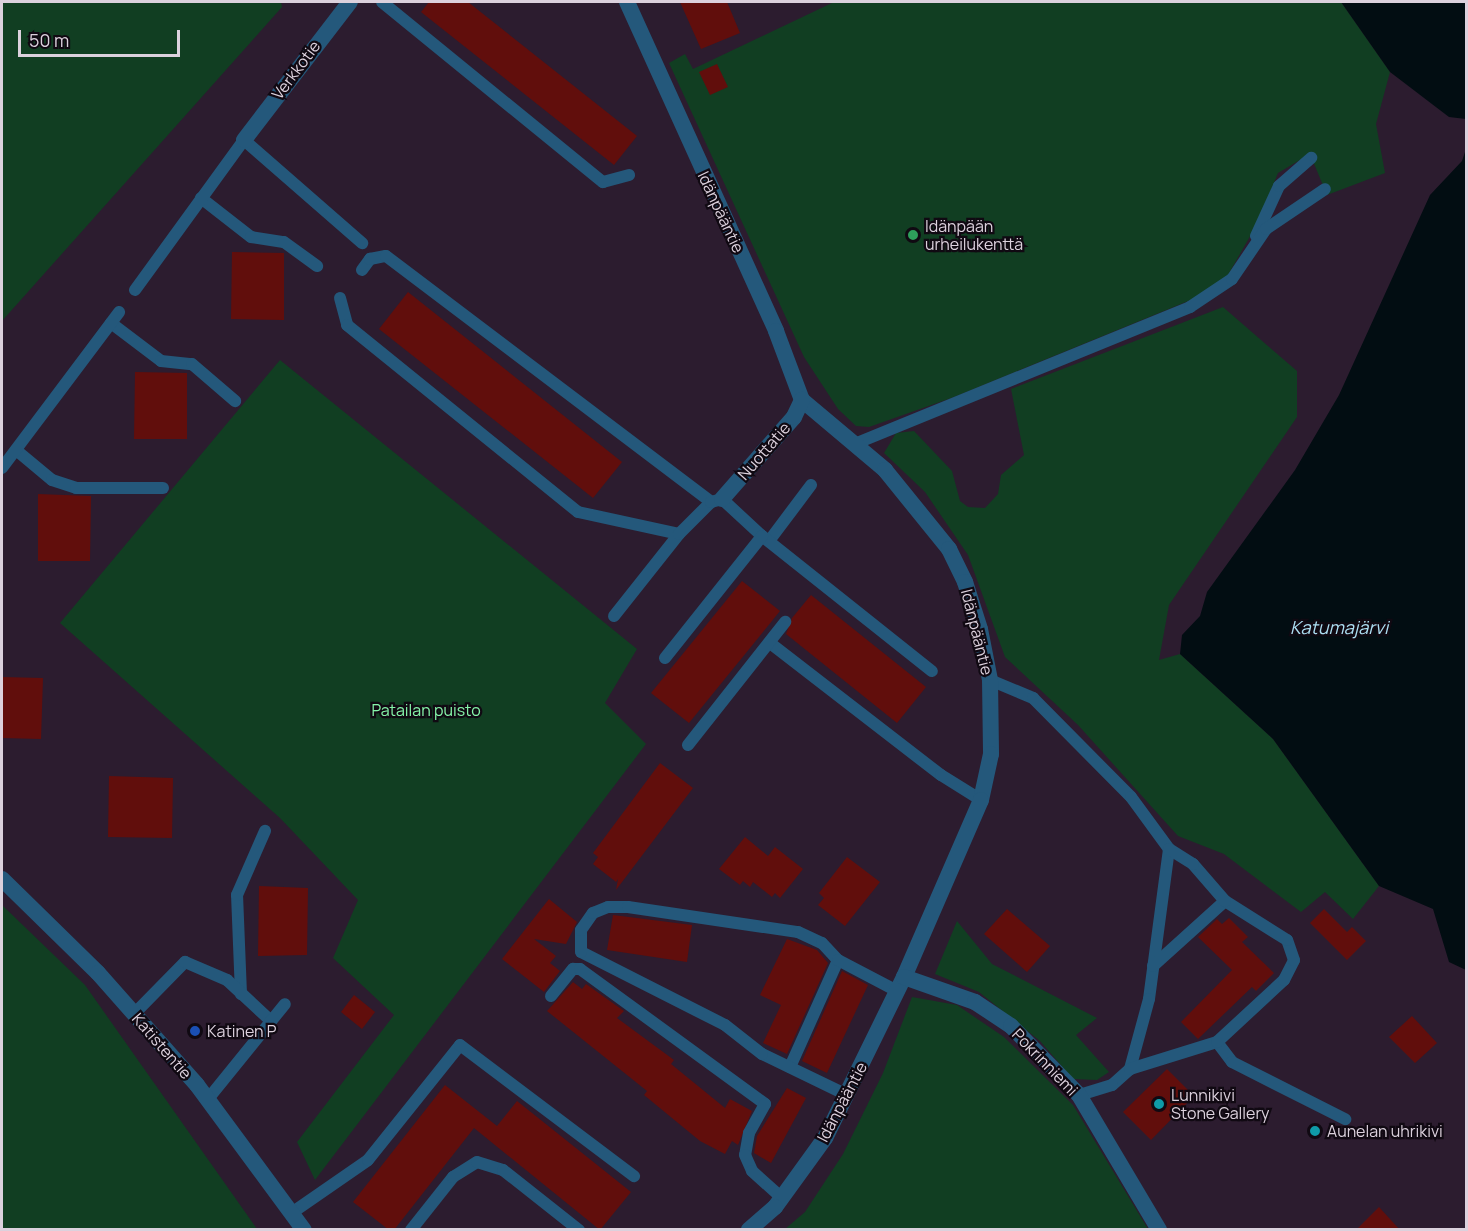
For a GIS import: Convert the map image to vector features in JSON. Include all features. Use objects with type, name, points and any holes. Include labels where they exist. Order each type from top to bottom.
[{"type":"street","name":"Verkkotie","points":[[244,140],[350,2]]},
{"type":"street","name":"Idänpääntie","points":[[627,2],[776,331],[802,400],[857,443],[921,510],[949,549],[980,628],[990,680],[992,754],[981,800],[901,984],[825,1138],[782,1198],[749,1230]]},
{"type":"street","name":"Nuottatie","points":[[717,500],[794,417],[802,400]]},
{"type":"street","name":"Katistentie","points":[[2,879],[134,1014],[208,1099],[304,1230]]},
{"type":"street","name":"Pokrinniemi","points":[[901,984],[975,1002],[1011,1026],[1078,1095],[1159,1230]]},
{"type":"lane","points":[[382,2],[603,182],[629,175]]},
{"type":"lane","points":[[135,290],[244,140],[362,243]]},
{"type":"lane","points":[[1249,251],[1279,186],[1311,158]]},
{"type":"lane","points":[[857,443],[1190,307],[1232,279],[1266,229],[1324,189]]},
{"type":"lane","points":[[201,198],[251,237],[284,242],[317,267]]},
{"type":"lane","points":[[362,270],[370,259],[386,256],[717,500],[932,672]]},
{"type":"lane","points":[[340,297],[347,325],[578,512],[679,534]]},
{"type":"lane","points":[[2,468],[119,312]]},
{"type":"lane","points":[[111,323],[161,361],[192,364],[236,401]]},
{"type":"lane","points":[[16,450],[52,480],[76,488],[163,488]]},
{"type":"lane","points":[[665,658],[812,485]]},
{"type":"lane","points":[[614,616],[679,534],[717,500]]},
{"type":"lane","points":[[688,745],[771,643],[785,622]]},
{"type":"lane","points":[[771,643],[941,775],[981,800]]},
{"type":"lane","points":[[990,680],[1033,698],[1131,797],[1168,849],[1193,864],[1225,901],[1287,940],[1294,960],[1284,980],[1217,1042],[1130,1069],[1112,1085],[1078,1095]]},
{"type":"lane","points":[[242,993],[237,895],[265,831]]},
{"type":"lane","points":[[1130,1069],[1149,999],[1168,849]]},
{"type":"lane","points":[[1153,966],[1225,901]]},
{"type":"lane","points":[[847,1095],[762,1054],[725,1025],[581,952],[581,930],[593,913],[608,907],[628,907],[798,932],[822,943],[838,960],[901,984]]},
{"type":"lane","points":[[790,1067],[838,960]]},
{"type":"lane","points":[[134,1014],[184,962],[227,980],[271,1021]]},
{"type":"lane","points":[[551,996],[573,969],[580,969],[765,1104],[749,1133],[745,1155],[752,1171],[782,1198]]},
{"type":"lane","points":[[208,1099],[285,1004]]},
{"type":"lane","points":[[1217,1042],[1232,1062],[1345,1119]]},
{"type":"lane","points":[[293,1212],[368,1160],[460,1045],[634,1176]]},
{"type":"lane","points":[[411,1230],[453,1177],[477,1162],[502,1170],[579,1230]]},
{"type":"green space","points":[[2,2],[281,2],[282,7],[2,321]]},
{"type":"green space","points":[[834,2],[1341,2],[1390,72],[1376,124],[1385,173],[1327,195],[1310,154],[1278,173],[1257,224],[1228,275],[1198,297],[954,397],[869,427],[856,426],[838,409],[804,357],[669,63],[685,54],[693,69]]},
{"type":"green space","points":[[1223,307],[1297,371],[1297,417],[1169,605],[1159,660],[1180,654],[1273,739],[1379,886],[1353,919],[1325,892],[1301,912],[1224,854],[1178,836],[1078,725],[1005,657],[968,555],[925,492],[884,453],[896,433],[914,431],[952,471],[960,501],[968,507],[985,508],[998,494],[1001,475],[1024,455],[1011,389]]},
{"type":"green space","name":"Patailan puisto","points":[[280,360],[637,649],[605,703],[646,744],[315,1180],[297,1142],[394,1015],[333,958],[358,900],[280,818],[60,623]]},
{"type":"green space","points":[[2,905],[85,985],[257,1229],[2,1229]]},
{"type":"green space","points":[[957,921],[992,964],[1097,1018],[1076,1035],[1109,1072],[1097,1080],[1073,1079],[1040,1041],[979,992],[935,974]]},
{"type":"green space","points":[[912,997],[957,1005],[1004,1037],[1073,1105],[1148,1229],[785,1229],[805,1212],[843,1154],[883,1073]]},
{"type":"water","points":[[1341,2],[1466,2],[1466,119],[1449,117],[1390,72]]},
{"type":"water","name":"Katumajärvi","points":[[1466,149],[1466,970],[1449,962],[1433,909],[1379,886],[1273,739],[1180,654],[1182,635],[1200,616],[1207,592],[1295,470],[1339,395],[1430,195],[1462,161]]},
{"type":"building","points":[[429,2],[468,2],[637,136],[614,165],[421,12]]},
{"type":"building","points":[[680,2],[727,2],[740,33],[701,49]]},
{"type":"building","points":[[717,64],[728,87],[710,95],[699,72]]},
{"type":"building","points":[[232,252],[284,253],[284,320],[231,319]]},
{"type":"building","points":[[408,292],[622,462],[593,498],[379,329]]},
{"type":"building","points":[[135,372],[187,373],[187,439],[134,439]]},
{"type":"building","points":[[38,494],[91,496],[90,561],[38,561]]},
{"type":"building","points":[[742,581],[780,611],[689,723],[651,693]]},
{"type":"building","points":[[811,595],[926,687],[897,723],[786,634],[792,618]]},
{"type":"building","points":[[2,677],[43,678],[41,739],[2,738]]},
{"type":"building","points":[[660,763],[693,788],[616,890],[618,879],[616,882],[593,864],[598,857],[593,853]]},
{"type":"building","points":[[109,776],[173,778],[172,838],[108,837]]},
{"type":"building","points":[[745,837],[768,856],[775,847],[803,869],[780,898],[775,893],[772,897],[753,882],[750,887],[743,881],[740,885],[719,869]]},
{"type":"building","points":[[847,857],[880,882],[845,926],[818,905],[824,898],[819,893]]},
{"type":"building","points":[[259,886],[308,888],[307,955],[258,956]]},
{"type":"building","points":[[549,899],[577,922],[566,944],[534,939],[556,956],[550,963],[560,971],[544,992],[502,959]]},
{"type":"building","points":[[1007,909],[1050,946],[1027,972],[984,934]]},
{"type":"building","points":[[1324,909],[1347,932],[1352,927],[1366,941],[1347,960],[1310,923]]},
{"type":"building","points":[[613,915],[692,925],[687,962],[607,950]]},
{"type":"building","points":[[1229,918],[1248,937],[1242,942],[1274,973],[1256,991],[1252,987],[1198,1039],[1181,1022],[1232,970],[1198,937],[1217,919],[1222,924]]},
{"type":"building","points":[[787,939],[817,950],[828,963],[787,1054],[763,1043],[781,1005],[760,995]]},
{"type":"building","points":[[842,971],[868,985],[827,1073],[802,1061]]},
{"type":"building","points":[[573,982],[582,989],[586,984],[624,1011],[617,1018],[674,1060],[671,1064],[725,1108],[730,1099],[752,1111],[738,1145],[732,1141],[725,1154],[700,1141],[644,1095],[647,1091],[547,1011]]},
{"type":"building","points":[[354,995],[375,1012],[362,1029],[341,1012]]},
{"type":"building","points":[[1412,1016],[1437,1043],[1415,1063],[1389,1037]]},
{"type":"building","name":"Lunnikivi Stone Gallery","points":[[1167,1069],[1194,1096],[1151,1140],[1123,1112]]},
{"type":"building","points":[[445,1085],[497,1126],[517,1101],[631,1192],[600,1230],[474,1128],[394,1230],[389,1230],[353,1202]]},
{"type":"building","points":[[787,1088],[806,1098],[771,1163],[754,1153],[757,1136]]},
{"type":"building","points":[[1379,1207],[1400,1230],[1356,1230]]},
{"type":"place","name":"Idänpään urheilukenttä","points":[[913,235]]},
{"type":"place","name":"Katinen P","points":[[195,1031]]},
{"type":"place","name":"Lunnikivi Stone Gallery","points":[[1159,1104]]},
{"type":"place","name":"Aunelan uhrikivi","points":[[1315,1131]]}]
